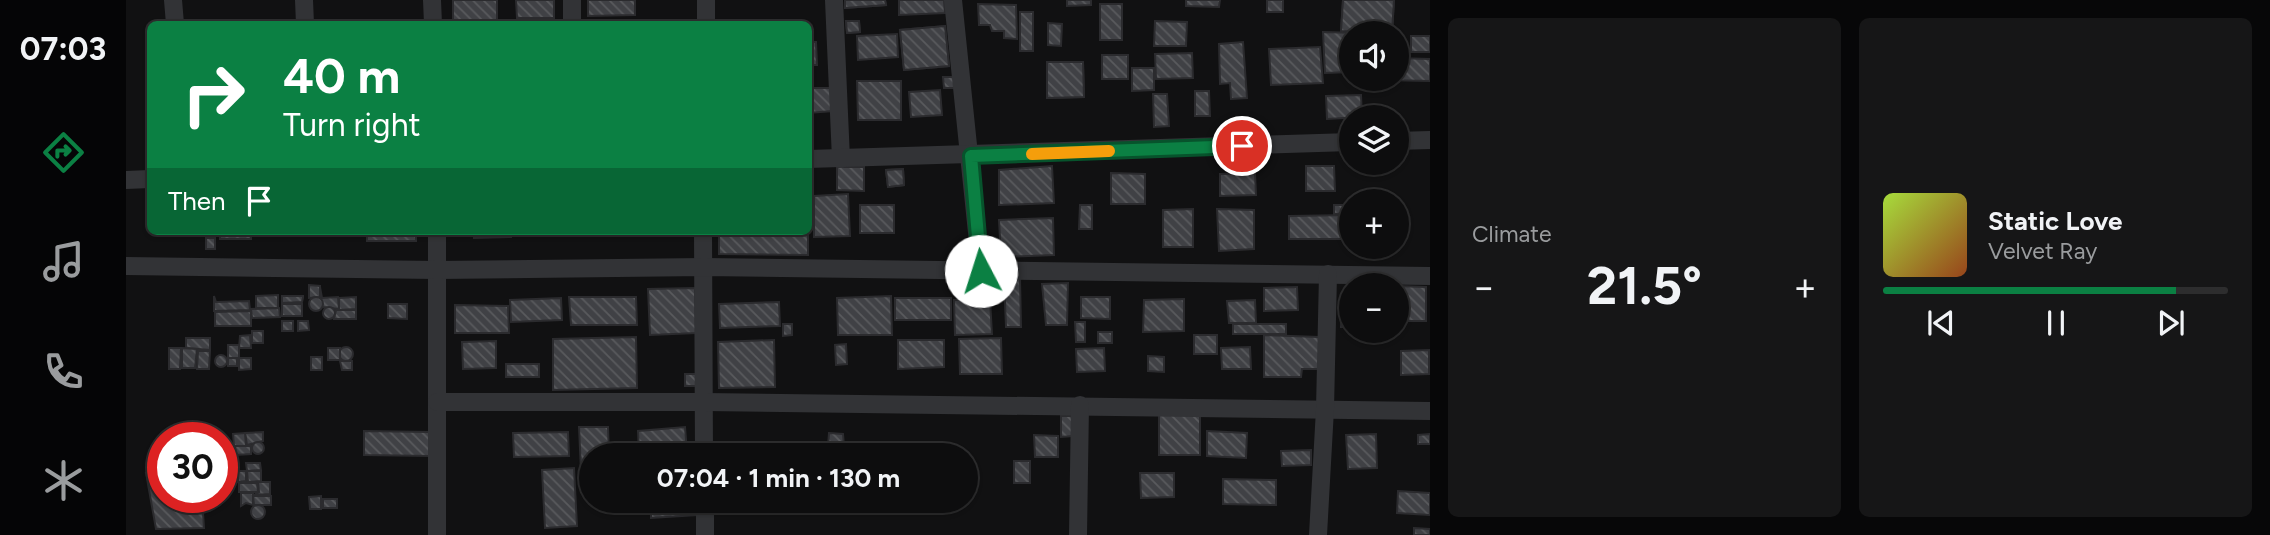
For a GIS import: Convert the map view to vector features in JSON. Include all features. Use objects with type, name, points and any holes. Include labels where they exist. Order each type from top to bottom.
[{"type":"street","points":[[173,0],[175,21]]},
{"type":"street","points":[[304,0],[305,21]]},
{"type":"street","points":[[432,0],[433,21]]},
{"type":"street","points":[[572,0],[572,21]]},
{"type":"street","points":[[706,0],[706,21]]},
{"type":"street","points":[[834,0],[841,159]]},
{"type":"street","points":[[953,0],[981,271]]},
{"type":"street","points":[[1409,141],[1430,140]]},
{"type":"street","points":[[812,159],[1339,142]]},
{"type":"street","points":[[126,180],[147,180]]},
{"type":"street","points":[[437,235],[437,535]]},
{"type":"street","points":[[703,235],[704,443]]},
{"type":"street","points":[[126,266],[437,270],[704,267],[1430,276]]},
{"type":"street","points":[[1318,535],[1325,410],[1328,274]]},
{"type":"street","points":[[437,402],[1080,405],[1430,411]]},
{"type":"street","points":[[1079,535],[1080,405]]},
{"type":"street","points":[[705,513],[705,535]]},
{"type":"building","points":[[453,0],[497,0],[497,21],[453,21]]},
{"type":"building","points":[[516,0],[554,0],[554,18],[517,18]]},
{"type":"building","points":[[588,0],[635,0],[635,15],[588,16]]},
{"type":"building","points":[[845,0],[885,0],[886,5],[845,8]]},
{"type":"building","points":[[845,0],[885,0],[886,5],[845,8]]},
{"type":"building","points":[[899,0],[944,0],[945,13],[899,15]]},
{"type":"building","points":[[1067,0],[1091,0],[1091,5],[1067,6]]},
{"type":"building","points":[[1186,0],[1220,0],[1219,7],[1186,6]]},
{"type":"building","points":[[1267,0],[1283,0],[1283,12],[1267,12]]},
{"type":"building","points":[[1343,0],[1394,0],[1393,21],[1342,21]]},
{"type":"building","points":[[1343,0],[1394,0],[1393,21],[1342,21]]},
{"type":"building","points":[[978,4],[1016,5],[1017,39],[1004,38],[1004,31],[992,31],[990,25],[979,25]]},
{"type":"building","points":[[1100,4],[1122,4],[1122,40],[1100,40]]},
{"type":"building","points":[[1100,4],[1122,4],[1122,40],[1100,40]]},
{"type":"building","points":[[1020,12],[1033,12],[1033,51],[1020,51]]},
{"type":"building","points":[[846,21],[859,21],[860,32],[847,33]]},
{"type":"building","points":[[846,21],[859,21],[860,32],[847,33]]},
{"type":"building","points":[[1155,21],[1187,22],[1186,46],[1154,46]]},
{"type":"building","points":[[1048,23],[1062,24],[1061,46],[1048,45]]},
{"type":"building","points":[[945,26],[949,66],[904,70],[900,30]]},
{"type":"building","points":[[945,26],[949,66],[904,70],[900,30]]},
{"type":"building","points":[[1323,32],[1339,32],[1339,72],[1325,73]]},
{"type":"building","points":[[897,34],[898,57],[858,60],[857,36]]},
{"type":"building","points":[[1411,36],[1430,36],[1430,52],[1411,52]]},
{"type":"building","points":[[812,42],[816,42],[817,65],[812,65]]},
{"type":"building","points":[[1243,42],[1247,98],[1231,99],[1230,83],[1220,84],[1219,44]]},
{"type":"building","points":[[1320,47],[1323,83],[1271,85],[1269,49]]},
{"type":"building","points":[[1192,53],[1193,78],[1156,79],[1155,54]]},
{"type":"building","points":[[1102,55],[1128,55],[1128,79],[1102,79]]},
{"type":"building","points":[[1409,58],[1430,59],[1430,81],[1409,81]]},
{"type":"building","points":[[1047,62],[1083,62],[1084,97],[1047,98]]},
{"type":"building","points":[[1047,62],[1083,62],[1084,97],[1047,98]]},
{"type":"building","points":[[1132,68],[1154,68],[1154,90],[1132,91]]},
{"type":"building","points":[[943,77],[954,77],[954,88],[944,88]]},
{"type":"building","points":[[857,81],[901,81],[901,120],[858,120]]},
{"type":"building","points":[[812,88],[832,88],[833,111],[812,113]]},
{"type":"building","points":[[940,90],[942,115],[911,117],[909,92]]},
{"type":"building","points":[[1195,91],[1209,91],[1210,116],[1195,116]]},
{"type":"building","points":[[1153,94],[1167,94],[1169,126],[1154,127]]},
{"type":"building","points":[[1361,95],[1361,105],[1339,105],[1339,118],[1327,119],[1326,96]]},
{"type":"building","points":[[1052,166],[1054,203],[999,205],[999,170]]},
{"type":"building","points":[[1306,166],[1334,166],[1335,191],[1306,191]]},
{"type":"building","points":[[837,167],[864,167],[864,191],[837,190]]},
{"type":"building","points":[[903,169],[904,185],[888,187],[886,170]]},
{"type":"building","points":[[903,169],[904,185],[888,187],[886,170]]},
{"type":"building","points":[[1111,173],[1145,174],[1145,204],[1111,204]]},
{"type":"building","points":[[1255,173],[1256,195],[1220,196],[1220,174]]},
{"type":"building","points":[[848,194],[850,236],[814,237],[814,196]]},
{"type":"building","points":[[860,205],[894,205],[894,233],[860,233]]},
{"type":"building","points":[[1080,205],[1092,205],[1092,229],[1079,229]]},
{"type":"building","points":[[1334,205],[1339,205],[1339,214],[1334,214]]},
{"type":"building","points":[[1193,209],[1193,247],[1163,247],[1163,210]]},
{"type":"building","points":[[1217,209],[1254,210],[1254,249],[1219,251]]},
{"type":"building","points":[[1339,215],[1339,239],[1289,239],[1289,216]]},
{"type":"building","points":[[1053,218],[1054,255],[1001,257],[999,220]]},
{"type":"building","points":[[220,235],[251,235],[251,239],[220,239]]},
{"type":"building","points":[[367,235],[416,235],[416,241],[367,241]]},
{"type":"building","points":[[474,235],[511,235],[511,237],[474,238]]},
{"type":"building","points":[[719,235],[808,235],[808,255],[719,254]]},
{"type":"building","points":[[206,238],[215,238],[215,249],[206,249]]},
{"type":"building","points":[[1004,278],[1020,278],[1021,327],[1006,327]]},
{"type":"building","points":[[1068,283],[1067,325],[1046,325],[1042,284]]},
{"type":"building","points":[[309,285],[320,286],[320,297],[309,298]]},
{"type":"building","points":[[1409,286],[1426,287],[1426,321],[1409,321]]},
{"type":"building","points":[[320,287],[322,298],[338,297],[339,309],[322,307]]},
{"type":"building","points":[[1297,287],[1298,310],[1264,311],[1264,288]]},
{"type":"building","points":[[695,288],[696,333],[650,335],[648,289]]},
{"type":"building","points":[[278,295],[278,308],[256,308],[256,296]]},
{"type":"building","points":[[214,296],[216,302],[249,301],[250,310],[214,311]]},
{"type":"building","points":[[282,296],[303,298],[302,302],[282,303]]},
{"type":"building","points":[[891,296],[892,335],[838,335],[837,298]]},
{"type":"building","points":[[313,297],[319,297],[323,304],[319,311],[313,311],[309,307],[309,301]]},
{"type":"building","points":[[356,297],[356,309],[339,310],[339,298]]},
{"type":"building","points":[[569,297],[636,297],[637,325],[571,325]]},
{"type":"building","points":[[1081,297],[1110,297],[1110,319],[1081,318]]},
{"type":"building","points":[[561,298],[562,320],[511,322],[510,300]]},
{"type":"building","points":[[895,298],[951,298],[951,320],[895,320]]},
{"type":"building","points":[[1184,299],[1184,331],[1143,332],[1144,300]]},
{"type":"building","points":[[954,300],[990,300],[992,334],[955,335]]},
{"type":"building","points":[[1255,300],[1256,323],[1229,323],[1227,301]]},
{"type":"building","points":[[779,302],[780,326],[720,328],[719,304]]},
{"type":"building","points":[[282,304],[302,304],[302,316],[282,316]]},
{"type":"building","points":[[388,304],[407,304],[407,319],[388,318]]},
{"type":"building","points":[[455,305],[508,306],[509,333],[455,333]]},
{"type":"building","points":[[279,308],[280,317],[252,318],[251,309]]},
{"type":"building","points":[[324,308],[334,308],[334,318],[324,318]]},
{"type":"building","points":[[336,310],[356,310],[356,319],[334,319]]},
{"type":"building","points":[[251,311],[251,326],[215,326],[215,312]]},
{"type":"building","points":[[282,321],[293,321],[293,331],[282,331]]},
{"type":"building","points":[[298,321],[308,321],[309,330],[298,331]]},
{"type":"building","points":[[1075,322],[1085,322],[1085,342],[1076,342]]},
{"type":"building","points":[[783,324],[792,324],[792,335],[783,336]]},
{"type":"building","points":[[1233,324],[1286,324],[1286,334],[1233,334]]},
{"type":"building","points":[[252,331],[263,331],[263,343],[252,343]]},
{"type":"building","points":[[1098,332],[1112,332],[1112,343],[1098,343]]},
{"type":"building","points":[[250,335],[251,348],[239,348],[240,336]]},
{"type":"building","points":[[1194,335],[1217,335],[1217,354],[1194,354]]},
{"type":"building","points":[[1264,335],[1319,337],[1320,369],[1302,369],[1301,377],[1264,377]]},
{"type":"building","points":[[636,337],[637,388],[553,390],[553,339]]},
{"type":"building","points":[[186,338],[210,338],[210,350],[186,348]]},
{"type":"building","points":[[1001,338],[1002,374],[960,374],[959,339]]},
{"type":"building","points":[[774,340],[775,387],[719,388],[718,342]]},
{"type":"building","points":[[898,340],[944,340],[944,367],[898,369]]},
{"type":"building","points":[[496,341],[496,368],[463,369],[462,342]]},
{"type":"building","points":[[846,344],[847,364],[836,365],[835,345]]},
{"type":"building","points":[[228,345],[239,345],[239,358],[228,358]]},
{"type":"building","points":[[346,347],[351,349],[351,359],[346,361],[341,359],[339,354],[341,349]]},
{"type":"building","points":[[1250,347],[1251,369],[1222,369],[1221,348]]},
{"type":"building","points":[[169,348],[181,348],[180,369],[169,369]]},
{"type":"building","points":[[182,348],[197,349],[195,368],[182,368]]},
{"type":"building","points":[[328,348],[340,348],[340,360],[328,360]]},
{"type":"building","points":[[1104,348],[1105,371],[1077,372],[1076,349]]},
{"type":"building","points":[[1429,350],[1429,374],[1401,375],[1401,351]]},
{"type":"building","points":[[198,351],[210,351],[209,369],[197,369]]},
{"type":"building","points":[[221,355],[227,361],[221,367],[215,361]]},
{"type":"building","points":[[1148,356],[1164,357],[1164,372],[1148,371]]},
{"type":"building","points":[[311,357],[322,357],[322,370],[311,370]]},
{"type":"building","points":[[228,358],[237,358],[237,366],[228,366]]},
{"type":"building","points":[[239,358],[251,358],[251,369],[239,370]]},
{"type":"building","points":[[340,361],[352,361],[352,370],[342,370]]},
{"type":"building","points":[[506,364],[539,364],[539,377],[506,377]]},
{"type":"building","points":[[685,374],[697,374],[697,386],[685,386]]},
{"type":"building","points":[[1159,412],[1200,412],[1200,455],[1159,455]]},
{"type":"building","points":[[1061,416],[1072,416],[1073,436],[1061,437]]},
{"type":"building","points":[[579,427],[608,427],[609,443],[580,443]]},
{"type":"building","points":[[685,427],[686,443],[638,443],[638,431]]},
{"type":"building","points":[[364,431],[430,432],[429,456],[364,455]]},
{"type":"building","points":[[1207,431],[1247,433],[1246,458],[1207,456]]},
{"type":"building","points":[[263,432],[263,441],[247,445],[245,433]]},
{"type":"building","points":[[568,432],[569,456],[514,457],[513,433]]},
{"type":"building","points":[[245,433],[246,446],[238,446],[238,434]]},
{"type":"building","points":[[829,433],[843,434],[844,443],[828,443]]},
{"type":"building","points":[[1376,434],[1377,468],[1348,469],[1346,435]]},
{"type":"building","points":[[1430,434],[1430,444],[1418,444],[1418,435]]},
{"type":"building","points":[[1034,435],[1058,436],[1058,457],[1035,457]]},
{"type":"building","points":[[258,442],[264,448],[258,454],[252,448]]},
{"type":"building","points":[[238,446],[251,446],[251,454],[238,455]]},
{"type":"building","points":[[1311,450],[1311,465],[1282,466],[1281,451]]},
{"type":"building","points":[[1014,461],[1030,461],[1030,483],[1014,483]]},
{"type":"building","points":[[246,463],[260,463],[261,470],[247,471]]},
{"type":"building","points":[[574,468],[577,526],[545,528],[542,470]]},
{"type":"building","points":[[238,471],[246,471],[246,481],[238,482]]},
{"type":"building","points":[[247,471],[261,471],[261,481],[248,482]]},
{"type":"building","points":[[1140,473],[1174,473],[1174,497],[1141,498]]},
{"type":"building","points":[[1223,479],[1276,480],[1276,505],[1223,504]]},
{"type":"building","points":[[258,482],[270,482],[270,494],[254,495],[259,492]]},
{"type":"building","points":[[239,483],[257,483],[258,492],[239,492]]},
{"type":"building","points":[[1398,491],[1430,493],[1430,515],[1397,513]]},
{"type":"building","points":[[241,493],[253,493],[253,505],[246,503],[241,506]]},
{"type":"building","points":[[253,496],[271,496],[271,505],[254,505]]},
{"type":"building","points":[[321,496],[321,509],[310,509],[309,497]]},
{"type":"building","points":[[323,499],[337,499],[337,508],[323,508]]},
{"type":"building","points":[[258,505],[263,507],[263,517],[258,519],[253,517],[251,512],[253,507]]},
{"type":"building","points":[[153,513],[203,513],[204,528],[156,529]]},
{"type":"building","points":[[651,513],[697,513],[697,515],[651,518]]},
{"type":"building","points":[[1414,528],[1430,529],[1430,535],[1414,535]]},
{"type":"slow traffic","points":[[1032,154],[1109,151]]},
{"type":"route","points":[[981,271],[971,156],[1242,146]]}]
